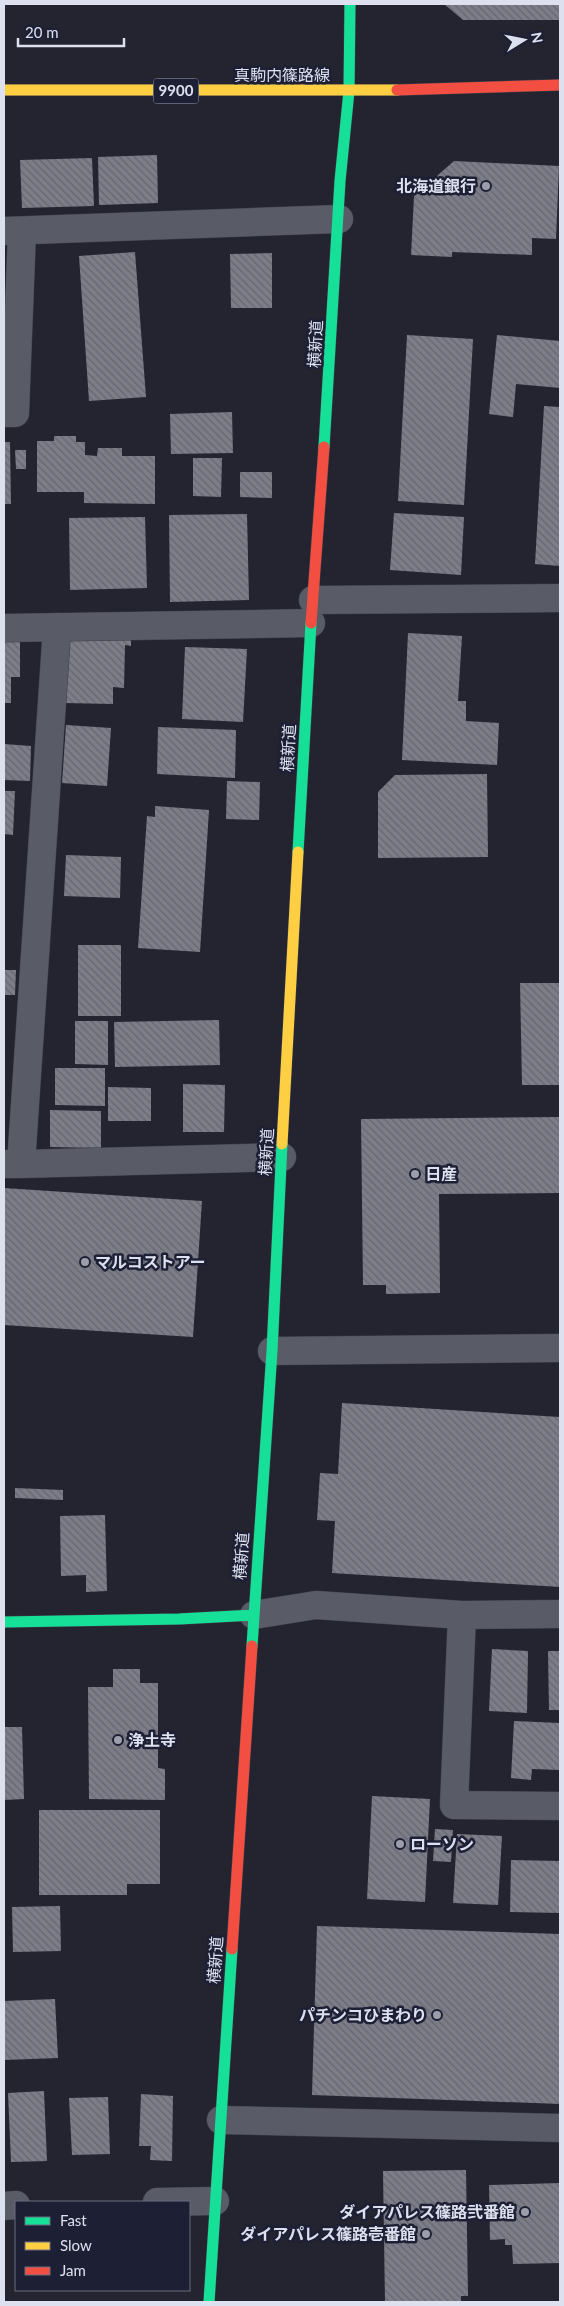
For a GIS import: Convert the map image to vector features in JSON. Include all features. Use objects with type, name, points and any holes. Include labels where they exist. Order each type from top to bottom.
[{"type":"street","name":"横新道","points":[[209,2302],[272,1351],[312,611],[349,91],[350,4]]},
{"type":"street","name":"真駒内篠路線","points":[[4,90],[349,91],[560,85]]},
{"type":"street","points":[[4,413],[15,413],[13,231],[339,220]]},
{"type":"street","points":[[4,628],[57,627],[560,598]]},
{"type":"street","points":[[57,627],[12,1164],[282,1157]]},
{"type":"street","points":[[272,1351],[560,1348]]},
{"type":"street","points":[[4,1622],[179,1619],[254,1615],[316,1605],[462,1615],[560,1614]]},
{"type":"street","points":[[462,1615],[454,1805],[560,1806]]},
{"type":"street","points":[[221,2120],[560,2128]]},
{"type":"street","points":[[190,2201],[215,2201]]},
{"type":"building","points":[[444,4],[560,4],[560,20],[463,20]]},
{"type":"building","points":[[157,155],[158,203],[99,205],[98,157]]},
{"type":"building","points":[[92,158],[94,206],[22,208],[20,160]]},
{"type":"building","points":[[454,161],[559,166],[556,239],[532,238],[532,255],[452,252],[452,257],[411,255],[414,196]]},
{"type":"building","points":[[135,252],[146,397],[89,401],[79,256]]},
{"type":"building","points":[[272,253],[272,308],[231,308],[230,254]]},
{"type":"building","points":[[407,335],[473,339],[464,505],[398,501]]},
{"type":"building","points":[[497,335],[560,341],[560,388],[516,384],[513,417],[489,414]]},
{"type":"building","points":[[544,406],[560,407],[560,566],[535,564]]},
{"type":"building","points":[[232,412],[233,453],[171,454],[170,414]]},
{"type":"building","points":[[54,436],[76,436],[76,442],[85,442],[85,455],[97,456],[98,448],[122,448],[122,456],[155,456],[155,504],[84,503],[84,492],[37,492],[37,441],[54,441]]},
{"type":"building","points":[[4,442],[10,442],[11,504],[4,504]]},
{"type":"building","points":[[15,450],[26,450],[26,469],[16,469]]},
{"type":"building","points":[[193,458],[222,458],[221,497],[193,496]]},
{"type":"building","points":[[240,472],[272,472],[272,498],[240,497]]},
{"type":"building","points":[[394,513],[464,517],[461,575],[390,570]]},
{"type":"building","points":[[247,514],[249,600],[170,602],[169,515]]},
{"type":"building","points":[[145,517],[147,588],[70,590],[69,518]]},
{"type":"building","points":[[66,628],[131,630],[131,646],[125,645],[124,688],[113,687],[113,704],[64,703]]},
{"type":"building","points":[[408,633],[462,636],[458,701],[466,701],[466,721],[499,723],[497,765],[402,760]]},
{"type":"building","points":[[4,641],[20,641],[20,677],[11,677],[11,703],[4,703]]},
{"type":"building","points":[[185,647],[247,649],[243,722],[182,719]]},
{"type":"building","points":[[66,725],[111,728],[107,786],[62,783]]},
{"type":"building","points":[[158,727],[236,730],[235,778],[157,774]]},
{"type":"building","points":[[4,744],[31,746],[30,781],[4,780]]},
{"type":"building","points":[[487,774],[488,857],[378,858],[378,792],[395,775]]},
{"type":"building","points":[[227,781],[260,782],[259,820],[226,819]]},
{"type":"building","points":[[4,791],[15,791],[13,835],[4,834]]},
{"type":"building","points":[[155,806],[209,810],[200,952],[138,948],[147,816],[155,817]]},
{"type":"building","points":[[66,855],[121,857],[120,898],[64,896]]},
{"type":"building","points":[[78,945],[121,945],[121,1016],[78,1016]]},
{"type":"building","points":[[4,970],[16,970],[15,995],[4,995]]},
{"type":"building","points":[[520,983],[560,983],[560,1085],[522,1085]]},
{"type":"building","points":[[219,1020],[220,1065],[115,1067],[114,1022]]},
{"type":"building","points":[[75,1021],[108,1021],[108,1065],[75,1064]]},
{"type":"building","points":[[55,1068],[105,1068],[105,1106],[55,1105]]},
{"type":"building","points":[[183,1084],[225,1085],[224,1132],[183,1132]]},
{"type":"building","points":[[108,1087],[151,1088],[151,1121],[108,1121]]},
{"type":"building","points":[[50,1110],[101,1111],[101,1148],[50,1147]]},
{"type":"building","points":[[560,1117],[559,1193],[439,1194],[440,1293],[386,1294],[386,1285],[363,1285],[361,1119]]},
{"type":"building","points":[[4,1188],[202,1201],[193,1337],[4,1325]]},
{"type":"building","points":[[342,1403],[560,1417],[560,1587],[332,1573],[335,1521],[317,1520],[320,1473],[338,1474]]},
{"type":"building","points":[[15,1488],[63,1490],[63,1500],[15,1498]]},
{"type":"building","points":[[105,1515],[107,1591],[86,1592],[86,1575],[61,1576],[60,1516]]},
{"type":"building","points":[[492,1649],[528,1651],[527,1713],[489,1711]]},
{"type":"building","points":[[548,1651],[560,1651],[560,1710],[549,1710]]},
{"type":"building","points":[[113,1669],[140,1669],[140,1683],[158,1683],[158,1768],[165,1769],[165,1800],[89,1799],[88,1687],[113,1687]]},
{"type":"building","points":[[514,1721],[560,1723],[560,1770],[532,1769],[531,1780],[511,1778]]},
{"type":"building","points":[[4,1727],[22,1727],[24,1799],[4,1800]]},
{"type":"building","points":[[372,1796],[430,1799],[425,1902],[367,1899]]},
{"type":"building","points":[[39,1810],[160,1810],[160,1884],[127,1884],[127,1895],[39,1895]]},
{"type":"building","points":[[435,1829],[453,1830],[451,1862],[433,1861]]},
{"type":"building","points":[[457,1834],[502,1836],[498,1905],[453,1903]]},
{"type":"building","points":[[511,1860],[560,1861],[560,1913],[510,1912]]},
{"type":"building","points":[[60,1906],[61,1951],[13,1952],[12,1907]]},
{"type":"building","name":"パチンコひまわり","points":[[317,1926],[560,1934],[560,2104],[312,2095]]},
{"type":"building","points":[[55,1999],[58,2058],[4,2060],[4,2001]]},
{"type":"building","points":[[44,2091],[47,2161],[11,2162],[8,2093]]},
{"type":"building","points":[[141,2094],[173,2096],[172,2161],[150,2160],[151,2146],[139,2146]]},
{"type":"building","points":[[108,2097],[110,2154],[72,2155],[69,2098]]},
{"type":"building","name":"ダイアパレス篠路壱番館","points":[[466,2170],[468,2296],[461,2296],[461,2302],[385,2302],[383,2171]]},
{"type":"building","name":"ダイアパレス篠路弐番館","points":[[560,2183],[560,2263],[513,2264],[512,2245],[505,2245],[505,2239],[490,2240],[489,2185]]},
{"type":"traffic: fast","points":[[324,447],[340,181],[349,91],[350,4]]},
{"type":"traffic: fast","points":[[298,852],[311,623]]},
{"type":"traffic: fast","points":[[252,1646],[272,1351],[282,1144]]},
{"type":"traffic: fast","points":[[4,1622],[179,1619],[254,1615]]},
{"type":"traffic: fast","points":[[209,2302],[232,1949]]},
{"type":"traffic: slow","points":[[4,90],[397,90]]},
{"type":"traffic: slow","points":[[282,1144],[298,852]]},
{"type":"traffic: jam","points":[[397,90],[560,85]]},
{"type":"traffic: jam","points":[[311,623],[324,447]]},
{"type":"traffic: jam","points":[[232,1949],[252,1646]]},
{"type":"place","name":"北海道銀行","points":[[486,186]]},
{"type":"place","name":"日産","points":[[415,1174]]},
{"type":"place","name":"マルコストアー","points":[[85,1262]]},
{"type":"place","name":"浄土寺","points":[[118,1740]]},
{"type":"place","name":"ローソン","points":[[400,1844]]},
{"type":"place","name":"パチンコひまわり","points":[[437,2015]]},
{"type":"place","name":"ダイアパレス篠路弐番館","points":[[525,2212]]},
{"type":"place","name":"ダイアパレス篠路壱番館","points":[[426,2234]]}]
